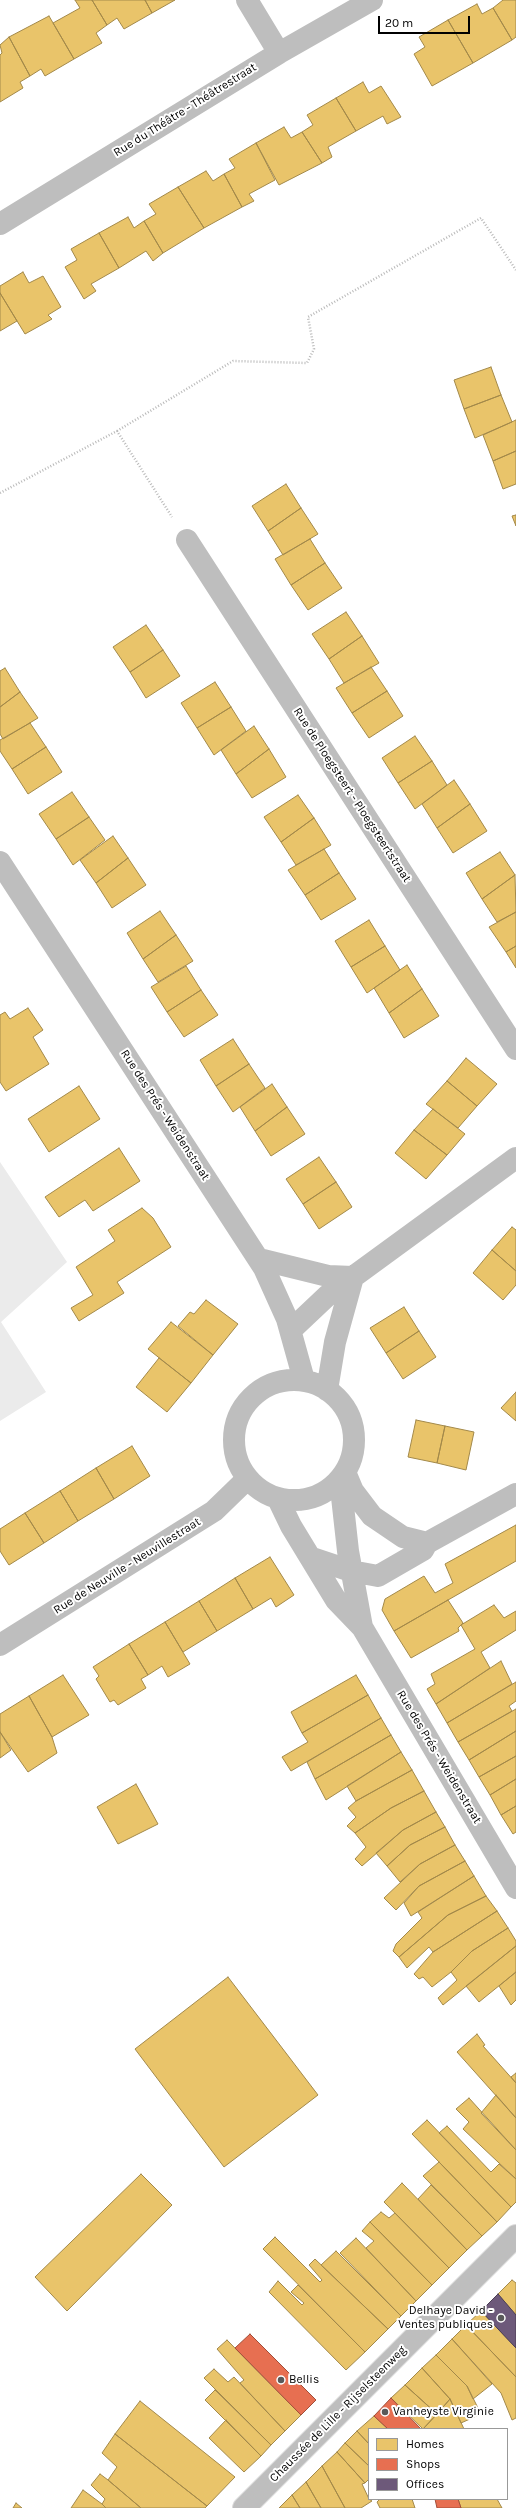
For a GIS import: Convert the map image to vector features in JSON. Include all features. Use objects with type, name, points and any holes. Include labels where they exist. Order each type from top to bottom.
[{"type":"street","points":[[247,0],[279,52]]},
{"type":"street","name":"Rue du Théâtre - Théâtrestraat","points":[[0,224],[279,52],[372,0]]},
{"type":"street","name":"Rue de Ploegsteert - Ploegsteertstraat","points":[[187,540],[516,1049]]},
{"type":"street","name":"Rue des Prés - Weidenstraat","points":[[0,862],[259,1259],[287,1318],[304,1380]]},
{"type":"street","points":[[291,1330],[327,1296],[516,1158]]},
{"type":"street","points":[[259,1259],[328,1276],[353,1277]]},
{"type":"street","points":[[327,1390],[336,1342],[353,1277]]},
{"type":"street","name":"Rue des Prés - Weidenstraat","points":[[286,1380],[304,1380],[327,1390],[339,1400],[348,1412],[353,1427],[354,1443],[352,1458],[343,1476],[318,1496],[291,1501],[278,1499],[261,1491],[247,1479],[237,1463],[233,1445],[234,1427],[241,1410],[253,1395],[268,1385],[286,1380]]},
{"type":"street","points":[[343,1476],[352,1491],[372,1516],[403,1537],[427,1543]]},
{"type":"street","name":"Rue des Prés - Weidenstraat","points":[[343,1476],[351,1571],[362,1627]]},
{"type":"street","name":"Rue de Neuville - Neuvillestraat","points":[[0,1645],[214,1512],[247,1479]]},
{"type":"street","points":[[312,1558],[351,1571],[378,1576],[423,1550],[427,1543],[516,1494]]},
{"type":"street","name":"Rue des Prés - Weidenstraat","points":[[278,1499],[336,1600],[362,1627],[516,1888]]},
{"type":"street","name":"Chaussée de Lille - Rijselsteenweg","points":[[244,2508],[516,2236]]},
{"type":"path","points":[[0,493],[117,431],[233,361],[307,363],[314,349],[308,317],[481,218],[516,270]]},
{"type":"path","points":[[117,431],[187,540]]},
{"type":"shaded area","points":[[0,1162],[67,1262],[1,1322],[46,1392],[0,1421]]},
{"type":"building: Homes","points":[[75,0],[92,0],[107,25],[96,33],[102,43],[74,59],[53,23],[80,8]]},
{"type":"building: Homes","points":[[92,0],[145,0],[152,13],[124,29],[117,18],[107,25]]},
{"type":"building: Homes","points":[[145,0],[175,0],[152,13]]},
{"type":"building: Homes","points":[[503,0],[516,0],[516,37],[512,40],[493,8]]},
{"type":"building: Homes","points":[[477,4],[482,14],[493,8],[512,40],[473,63],[448,20]]},
{"type":"building: Homes","points":[[49,16],[74,59],[45,76],[41,69],[30,76],[9,37]]},
{"type":"building: Homes","points":[[448,20],[473,63],[432,86],[414,54],[425,47],[419,37]]},
{"type":"building: Homes","points":[[9,37],[30,76],[20,82],[23,88],[0,102],[0,55],[2,53],[0,45]]},
{"type":"building: Homes","points":[[363,82],[369,93],[381,86],[401,117],[387,124],[383,116],[356,131],[336,98]]},
{"type":"building: Homes","points":[[336,98],[356,131],[328,147],[332,157],[322,163],[302,132],[313,125],[307,115]]},
{"type":"building: Homes","points":[[284,127],[291,138],[302,132],[322,163],[279,185],[256,143]]},
{"type":"building: Homes","points":[[256,143],[275,180],[249,194],[254,201],[242,207],[224,174],[235,168],[229,159]]},
{"type":"building: Homes","points":[[206,171],[213,181],[224,174],[242,207],[204,228],[178,187]]},
{"type":"building: Homes","points":[[178,187],[204,228],[163,253],[144,221],[156,214],[149,204]]},
{"type":"building: Homes","points":[[128,217],[134,228],[144,221],[163,253],[153,261],[146,251],[119,268],[99,233]]},
{"type":"building: Homes","points":[[99,233],[119,268],[91,284],[96,291],[84,299],[65,267],[77,260],[71,249]]},
{"type":"building: Homes","points":[[23,272],[29,283],[43,276],[61,307],[48,315],[52,319],[25,334],[0,293],[0,286]]},
{"type":"building: Homes","points":[[0,293],[17,321],[0,331]]},
{"type":"building: Homes","points":[[491,367],[501,395],[464,409],[454,380]]},
{"type":"building: Homes","points":[[501,395],[512,422],[475,438],[464,409]]},
{"type":"building: Homes","points":[[516,420],[516,451],[493,461],[483,435]]},
{"type":"building: Homes","points":[[516,451],[516,484],[503,489],[493,461]]},
{"type":"building: Homes","points":[[286,484],[301,508],[268,531],[252,506]]},
{"type":"building: Homes","points":[[301,508],[318,534],[283,555],[268,531]]},
{"type":"building: Homes","points":[[516,515],[516,526],[512,516]]},
{"type":"building: Homes","points":[[310,539],[325,563],[291,585],[275,559]]},
{"type":"building: Homes","points":[[325,563],[342,588],[308,610],[291,585]]},
{"type":"building: Homes","points":[[346,612],[362,636],[329,659],[312,634]]},
{"type":"building: Homes","points":[[146,625],[163,650],[130,672],[113,647]]},
{"type":"building: Homes","points":[[362,636],[379,663],[344,683],[329,659]]},
{"type":"building: Homes","points":[[163,650],[180,676],[146,698],[130,672]]},
{"type":"building: Homes","points":[[371,667],[387,691],[352,713],[336,688]]},
{"type":"building: Homes","points":[[5,668],[20,692],[0,707],[0,671]]},
{"type":"building: Homes","points":[[215,682],[231,707],[197,728],[181,703]]},
{"type":"building: Homes","points":[[387,691],[403,716],[369,738],[352,713]]},
{"type":"building: Homes","points":[[20,692],[38,718],[3,739],[0,734],[0,707]]},
{"type":"building: Homes","points":[[231,707],[246,731],[214,755],[197,728]]},
{"type":"building: Homes","points":[[30,723],[46,747],[12,769],[0,751],[0,740]]},
{"type":"building: Homes","points":[[254,726],[269,749],[236,774],[221,750]]},
{"type":"building: Homes","points":[[415,736],[432,761],[398,783],[382,758]]},
{"type":"building: Homes","points":[[46,747],[62,772],[28,794],[12,769]]},
{"type":"building: Homes","points":[[269,749],[286,777],[252,798],[236,774]]},
{"type":"building: Homes","points":[[432,761],[447,785],[415,809],[398,783]]},
{"type":"building: Homes","points":[[454,780],[470,804],[437,828],[422,804]]},
{"type":"building: Homes","points":[[72,792],[89,817],[56,839],[39,814]]},
{"type":"building: Homes","points":[[298,795],[314,818],[281,842],[264,817]]},
{"type":"building: Homes","points":[[470,804],[487,831],[453,853],[437,828]]},
{"type":"building: Homes","points":[[89,817],[105,840],[73,865],[56,839]]},
{"type":"building: Homes","points":[[314,818],[331,845],[296,865],[281,842]]},
{"type":"building: Homes","points":[[113,836],[128,858],[96,883],[80,860]]},
{"type":"building: Homes","points":[[324,849],[339,873],[305,895],[288,870]]},
{"type":"building: Homes","points":[[500,852],[515,875],[482,899],[466,873]]},
{"type":"building: Homes","points":[[128,858],[146,885],[112,908],[96,883]]},
{"type":"building: Homes","points":[[339,873],[356,899],[321,920],[305,895]]},
{"type":"building: Homes","points":[[515,875],[516,912],[497,922],[482,899]]},
{"type":"building: Homes","points":[[160,911],[176,935],[143,959],[127,933]]},
{"type":"building: Homes","points":[[516,912],[516,946],[506,952],[489,927]]},
{"type":"building: Homes","points":[[369,920],[385,946],[351,967],[335,941]]},
{"type":"building: Homes","points":[[176,935],[193,961],[158,982],[143,959]]},
{"type":"building: Homes","points":[[385,946],[400,970],[367,993],[351,967]]},
{"type":"building: Homes","points":[[516,946],[516,968],[506,952]]},
{"type":"building: Homes","points":[[407,965],[422,989],[389,1013],[374,988]]},
{"type":"building: Homes","points":[[186,966],[201,990],[167,1012],[151,987]]},
{"type":"building: Homes","points":[[422,989],[439,1016],[404,1038],[389,1013]]},
{"type":"building: Homes","points":[[201,990],[218,1015],[184,1037],[167,1012]]},
{"type":"building: Homes","points":[[28,1008],[43,1030],[33,1037],[49,1064],[6,1091],[0,1082],[0,1015],[5,1012],[10,1019]]},
{"type":"building: Homes","points":[[233,1039],[249,1064],[216,1086],[200,1060]]},
{"type":"building: Homes","points":[[466,1058],[497,1084],[477,1106],[447,1081]]},
{"type":"building: Homes","points":[[249,1064],[265,1088],[233,1112],[216,1086]]},
{"type":"building: Homes","points":[[447,1081],[477,1106],[458,1128],[426,1104]]},
{"type":"building: Homes","points":[[272,1084],[287,1107],[255,1131],[240,1107]]},
{"type":"building: Homes","points":[[79,1086],[100,1119],[49,1152],[28,1119]]},
{"type":"building: Homes","points":[[287,1107],[305,1134],[271,1156],[255,1131]]},
{"type":"building: Homes","points":[[433,1109],[465,1134],[447,1155],[414,1130]]},
{"type":"building: Homes","points":[[414,1130],[447,1155],[426,1179],[395,1153]]},
{"type":"building: Homes","points":[[119,1148],[140,1181],[93,1211],[85,1200],[59,1217],[45,1197]]},
{"type":"building: Homes","points":[[319,1157],[336,1182],[303,1204],[286,1179]]},
{"type":"building: Homes","points":[[336,1182],[352,1207],[319,1229],[303,1204]]},
{"type":"building: Homes","points":[[142,1208],[153,1218],[171,1247],[117,1282],[124,1293],[79,1321],[71,1308],[93,1295],[76,1267],[115,1241],[108,1230]]},
{"type":"building: Homes","points":[[512,1227],[516,1230],[516,1271],[492,1250]]},
{"type":"building: Homes","points":[[492,1250],[516,1271],[516,1285],[503,1300],[473,1273]]},
{"type":"building: Homes","points":[[206,1300],[238,1324],[213,1355],[178,1326],[190,1312],[194,1314]]},
{"type":"building: Homes","points":[[404,1307],[419,1331],[386,1353],[370,1328]]},
{"type":"building: Homes","points":[[171,1322],[213,1355],[191,1383],[148,1349]]},
{"type":"building: Homes","points":[[419,1331],[436,1357],[403,1379],[386,1353]]},
{"type":"building: Homes","points":[[159,1358],[191,1383],[167,1412],[136,1387]]},
{"type":"building: Homes","points":[[516,1392],[516,1421],[501,1408]]},
{"type":"building: Homes","points":[[416,1420],[445,1426],[437,1463],[408,1457]]},
{"type":"building: Homes","points":[[445,1426],[474,1432],[466,1470],[437,1463]]},
{"type":"building: Homes","points":[[132,1446],[150,1476],[114,1499],[96,1468]]},
{"type":"building: Homes","points":[[96,1468],[114,1499],[78,1521],[60,1491]]},
{"type":"building: Homes","points":[[60,1491],[78,1521],[44,1543],[25,1513]]},
{"type":"building: Homes","points":[[25,1513],[44,1543],[9,1565],[0,1551],[0,1529]]},
{"type":"building: Homes","points":[[516,1525],[516,1561],[394,1631],[382,1610],[385,1599],[424,1576],[435,1593],[453,1583],[445,1564]]},
{"type":"building: Homes","points":[[270,1557],[294,1595],[276,1607],[271,1598],[253,1609],[235,1578]]},
{"type":"building: Homes","points":[[235,1578],[253,1609],[217,1631],[199,1601]]},
{"type":"building: Homes","points":[[448,1600],[463,1623],[458,1628],[459,1631],[411,1658],[394,1631]]},
{"type":"building: Homes","points":[[199,1601],[217,1631],[183,1652],[165,1622]]},
{"type":"building: Homes","points":[[494,1605],[504,1618],[516,1611],[516,1630],[481,1652],[490,1668],[436,1704],[427,1689],[435,1684],[431,1674],[475,1649],[461,1625]]},
{"type":"building: Homes","points":[[165,1622],[190,1664],[168,1677],[162,1666],[148,1675],[129,1644]]},
{"type":"building: Homes","points":[[129,1644],[148,1675],[141,1679],[146,1688],[118,1705],[114,1700],[110,1702],[96,1679],[99,1676],[93,1667]]},
{"type":"building: Homes","points":[[501,1661],[512,1684],[447,1723],[436,1704]]},
{"type":"building: Homes","points":[[63,1675],[89,1715],[52,1737],[29,1696]]},
{"type":"building: Homes","points":[[356,1675],[368,1695],[302,1733],[291,1712]]},
{"type":"building: Homes","points":[[516,1682],[516,1701],[509,1706],[512,1711],[458,1742],[447,1723]]},
{"type":"building: Homes","points":[[368,1695],[381,1718],[291,1771],[282,1757],[308,1742],[302,1733]]},
{"type":"building: Homes","points":[[29,1696],[52,1737],[57,1753],[28,1772],[0,1732],[0,1714]]},
{"type":"building: Homes","points":[[516,1709],[516,1731],[469,1760],[458,1742]]},
{"type":"building: Homes","points":[[381,1718],[391,1735],[315,1779],[307,1762]]},
{"type":"building: Homes","points":[[516,1731],[516,1756],[479,1777],[469,1760]]},
{"type":"building: Homes","points":[[0,1732],[11,1750],[0,1758]]},
{"type":"building: Homes","points":[[391,1735],[401,1752],[326,1800],[315,1779]]},
{"type":"building: Homes","points":[[401,1752],[412,1770],[356,1801],[347,1786]]},
{"type":"building: Homes","points":[[516,1756],[516,1779],[490,1795],[479,1777]]},
{"type":"building: Homes","points":[[412,1770],[424,1791],[391,1808],[355,1833],[347,1826],[356,1817],[348,1808],[356,1801]]},
{"type":"building: Homes","points":[[516,1779],[516,1806],[501,1815],[490,1795]]},
{"type":"building: Homes","points":[[136,1784],[158,1824],[118,1844],[97,1807]]},
{"type":"building: Homes","points":[[424,1791],[436,1812],[403,1830],[362,1866],[355,1859],[366,1847],[355,1833],[391,1808]]},
{"type":"building: Homes","points":[[516,1806],[516,1832],[513,1834],[501,1815]]},
{"type":"building: Homes","points":[[436,1812],[445,1827],[410,1845],[387,1866],[376,1853],[403,1830]]},
{"type":"building: Homes","points":[[445,1827],[455,1845],[420,1864],[400,1882],[387,1866],[410,1845]]},
{"type":"building: Homes","points":[[455,1845],[465,1861],[419,1886],[396,1910],[384,1898],[420,1864]]},
{"type":"building: Homes","points":[[465,1861],[474,1876],[411,1916],[404,1903],[419,1886]]},
{"type":"building: Homes","points":[[474,1876],[486,1896],[448,1915],[399,1957],[393,1951],[396,1944],[422,1918],[418,1912]]},
{"type":"building: Homes","points":[[486,1896],[497,1911],[433,1952],[429,1947],[407,1968],[399,1957],[448,1915]]},
{"type":"building: Homes","points":[[497,1911],[508,1928],[472,1951],[451,1972],[432,1987],[423,1977],[419,1979],[414,1974],[433,1952]]},
{"type":"building: Homes","points":[[508,1928],[516,1941],[516,1946],[443,2005],[438,1998],[457,1980],[451,1972],[472,1951]]},
{"type":"building: Homes","points":[[516,1946],[516,1972],[479,2002],[466,1986]]},
{"type":"building: Homes","points":[[516,1972],[516,2000],[511,2005],[499,1986]]},
{"type":"building: Homes","points":[[228,1977],[318,2095],[224,2167],[135,2049]]},
{"type":"building: Homes","points":[[477,2034],[485,2045],[483,2046],[516,2083],[516,2118],[457,2052]]},
{"type":"building: Homes","points":[[516,2073],[516,2083],[511,2077]]},
{"type":"building: Homes","points":[[496,2095],[516,2118],[516,2150],[481,2113]]},
{"type":"building: Homes","points":[[469,2098],[516,2150],[516,2179],[463,2129],[469,2122],[456,2109]]},
{"type":"building: Homes","points":[[427,2120],[511,2207],[497,2222],[412,2134]]},
{"type":"building: Homes","points":[[447,2126],[491,2172],[499,2164],[516,2179],[516,2202],[511,2207],[439,2133]]},
{"type":"building: Homes","points":[[439,2162],[497,2222],[482,2236],[423,2176]]},
{"type":"building: Homes","points":[[141,2174],[172,2205],[67,2311],[35,2277]]},
{"type":"building: Homes","points":[[402,2183],[467,2250],[449,2268],[384,2202]]},
{"type":"building: Homes","points":[[431,2185],[482,2236],[467,2250],[418,2199]]},
{"type":"building: Homes","points":[[381,2212],[389,2218],[395,2213],[449,2268],[432,2285],[370,2222]]},
{"type":"building: Homes","points":[[370,2222],[432,2285],[416,2301],[366,2248],[374,2241],[362,2231]]},
{"type":"building: Homes","points":[[275,2237],[320,2282],[322,2280],[309,2265],[315,2259],[388,2329],[365,2352],[263,2249]]},
{"type":"building: Homes","points":[[356,2238],[416,2301],[401,2316],[340,2253]]},
{"type":"building: Homes","points":[[336,2251],[401,2316],[388,2329],[321,2265]]},
{"type":"building: Homes","points":[[512,2280],[516,2283],[516,2315],[498,2294]]},
{"type":"building: Homes","points":[[278,2281],[302,2305],[304,2303],[291,2292],[298,2285],[365,2352],[346,2370],[269,2292]]},
{"type":"building: Homes","points":[[481,2311],[516,2348],[516,2377],[466,2325]]},
{"type":"building: Homes","points":[[466,2325],[516,2377],[516,2418],[512,2420],[501,2393],[452,2339]]},
{"type":"building: Homes","points":[[452,2339],[492,2384],[473,2399],[467,2386],[436,2355]]},
{"type":"building: Homes","points":[[227,2340],[301,2415],[285,2431],[240,2383],[244,2380],[217,2349]]},
{"type":"building: Homes","points":[[436,2355],[467,2386],[481,2414],[461,2423],[450,2399],[422,2368]]},
{"type":"building: Homes","points":[[422,2368],[450,2399],[437,2414],[405,2385]]},
{"type":"building: Homes","points":[[214,2369],[228,2382],[234,2377],[285,2431],[271,2445],[204,2378]]},
{"type":"building: Homes","points":[[405,2385],[437,2414],[424,2428],[422,2428],[391,2398]]},
{"type":"building: Homes","points":[[215,2390],[271,2445],[261,2456],[205,2400]]},
{"type":"building: Homes","points":[[450,2399],[464,2428],[424,2428]]},
{"type":"building: Homes","points":[[140,2401],[235,2477],[207,2506],[115,2434]]},
{"type":"building: Homes","points":[[374,2416],[387,2428],[368,2428],[368,2443],[357,2431]]},
{"type":"building: Homes","points":[[226,2420],[261,2456],[244,2472],[209,2438]]},
{"type":"building: Homes","points":[[357,2431],[368,2443],[368,2465],[345,2443]]},
{"type":"building: Homes","points":[[115,2434],[207,2506],[205,2508],[141,2508],[108,2480],[117,2467],[102,2453]]},
{"type":"building: Homes","points":[[345,2443],[368,2465],[368,2480],[365,2483],[337,2452]]},
{"type":"building: Homes","points":[[337,2452],[365,2483],[362,2484],[368,2500],[372,2501],[361,2508],[345,2508],[322,2466]]},
{"type":"building: Homes","points":[[322,2466],[345,2508],[321,2508],[306,2482]]},
{"type":"building: Homes","points":[[100,2474],[141,2508],[106,2508],[102,2504],[105,2499],[91,2485]]},
{"type":"building: Homes","points":[[306,2482],[321,2508],[300,2508],[292,2495]]},
{"type":"building: Homes","points":[[83,2490],[102,2504],[106,2508],[71,2508]]},
{"type":"building: Homes","points":[[292,2495],[300,2508],[279,2508]]},
{"type":"building: Homes","points":[[379,2500],[412,2500],[415,2508],[380,2508],[377,2502]]},
{"type":"building: Homes","points":[[458,2500],[498,2500],[502,2508],[461,2508]]},
{"type":"building: Homes","points":[[16,2503],[22,2508],[13,2508]]},
{"type":"building: Shops","points":[[250,2334],[316,2400],[301,2415],[235,2348]]},
{"type":"building: Shops","points":[[391,2398],[420,2428],[387,2428],[374,2416]]},
{"type":"building: Shops","points":[[435,2500],[458,2500],[461,2508],[437,2508]]},
{"type":"building: Offices","points":[[498,2294],[516,2315],[516,2348],[481,2311]]},
{"type":"place","name":"Delhaye David - Ventes publiques","points":[[501,2318]]},
{"type":"place","name":"Bellis","points":[[281,2380]]},
{"type":"place","name":"Vanheyste Virginie","points":[[385,2412]]}]
